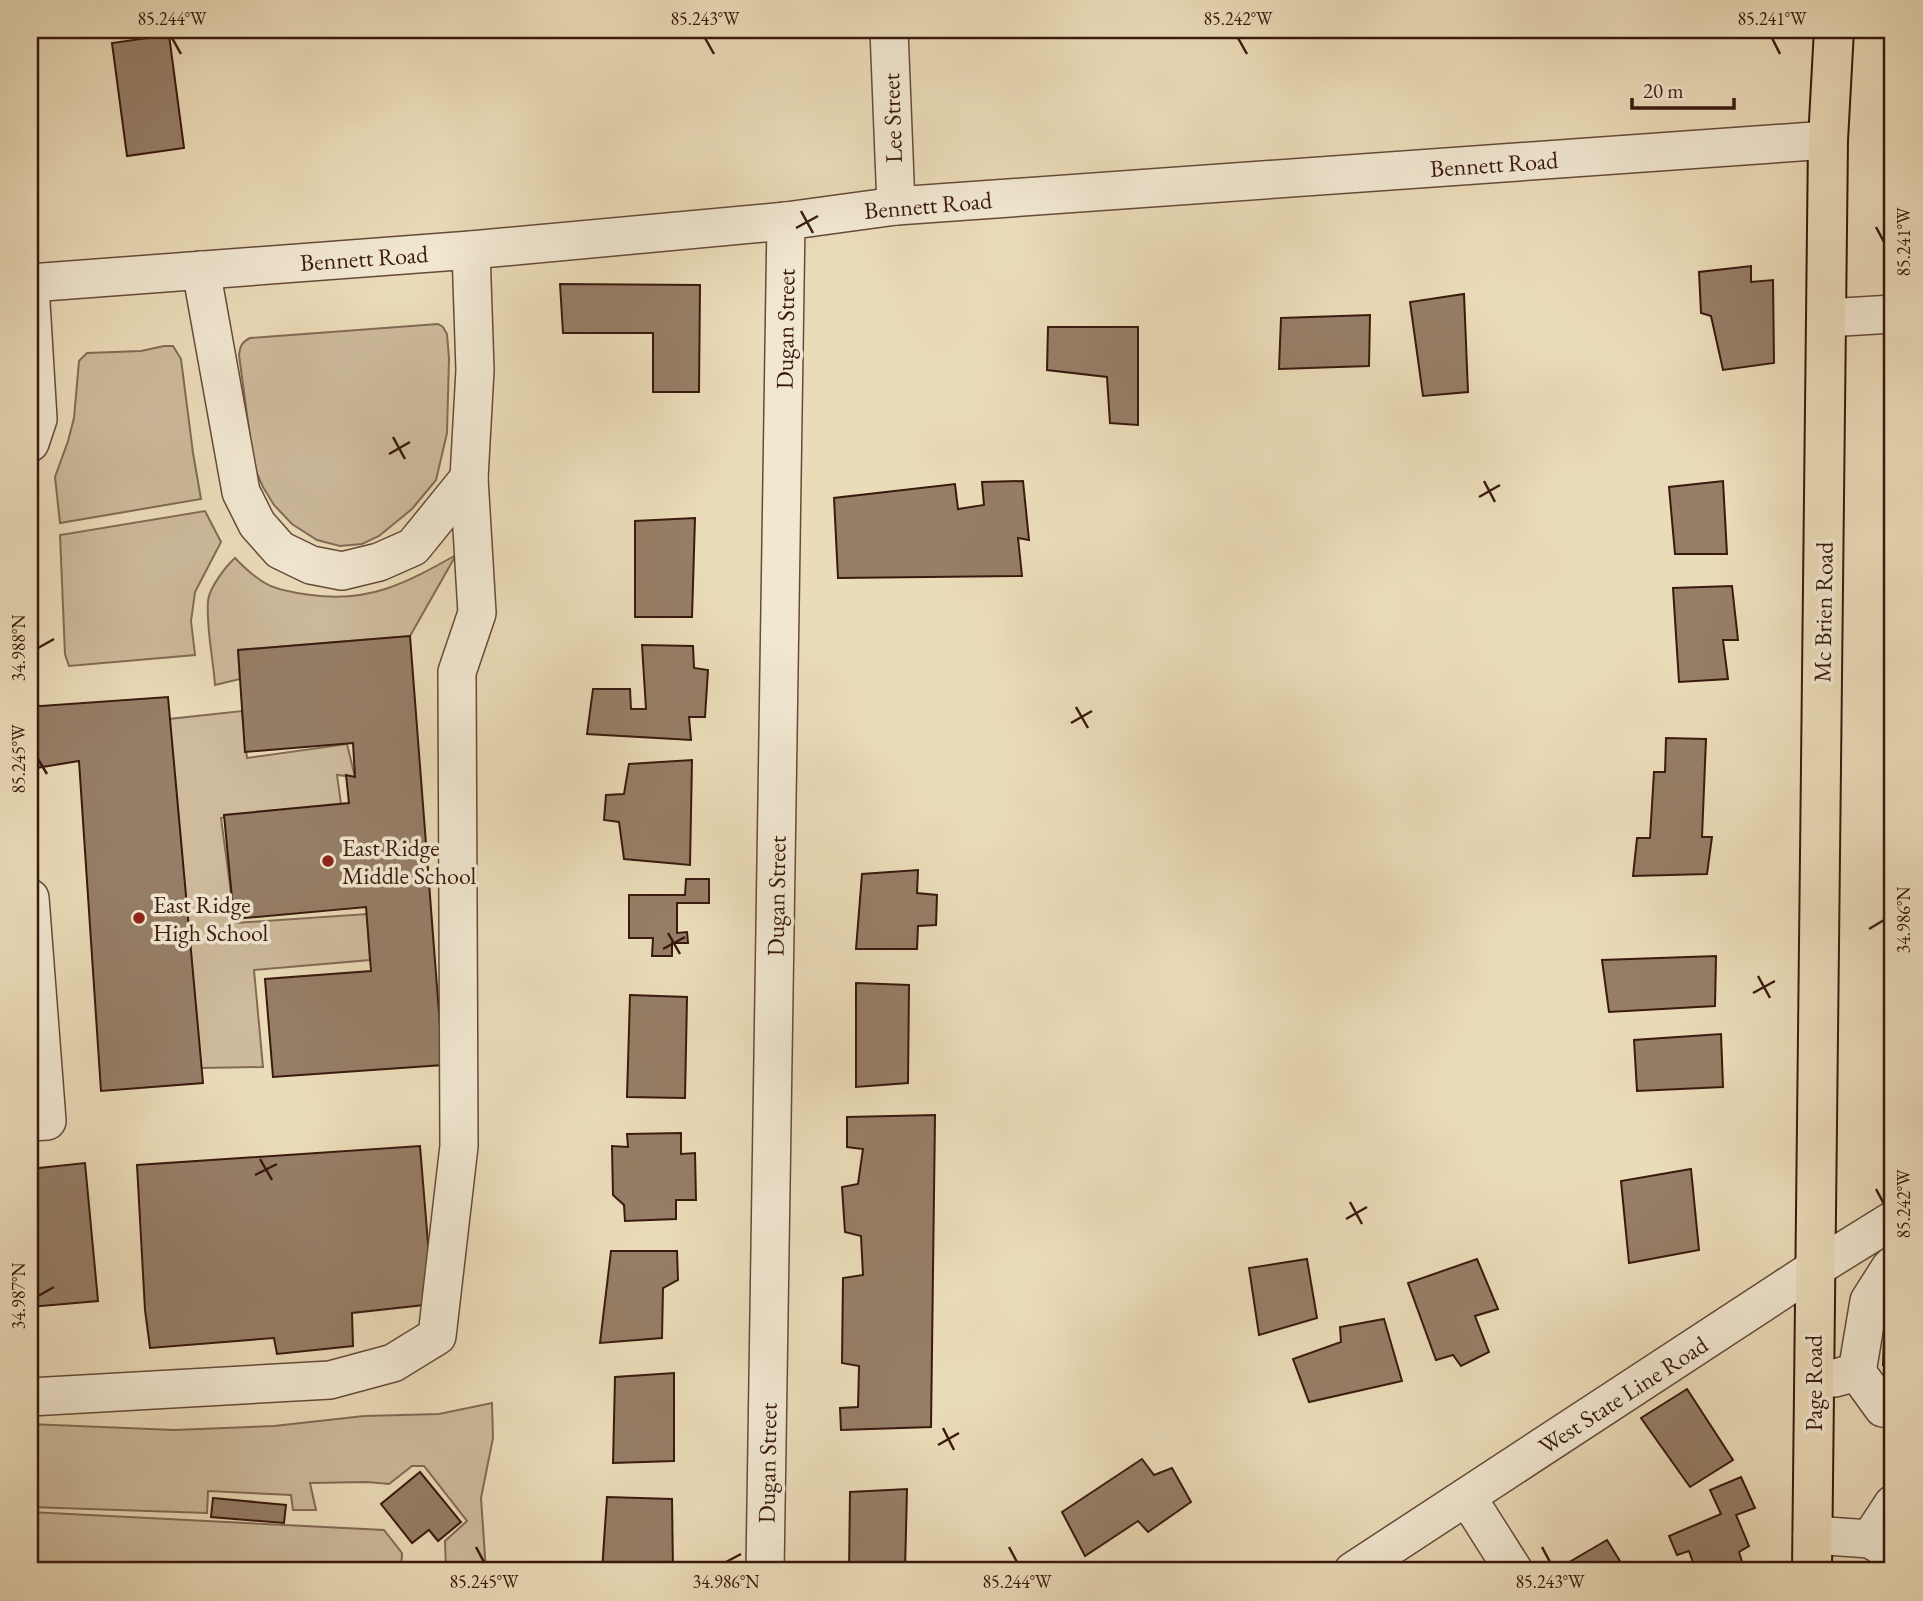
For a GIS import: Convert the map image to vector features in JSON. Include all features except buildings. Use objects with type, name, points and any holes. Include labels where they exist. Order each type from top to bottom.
[{"type":"main road","name":"Mc Brien Road","points":[[1817,1195],[1828,140],[1835,30]]},
{"type":"main road","name":"Page Road","points":[[1812,1553],[1817,1195]]},
{"type":"street","name":"Lee Street","points":[[889,30],[896,206]]},
{"type":"street","name":"Bennett Road","points":[[30,285],[471,250],[786,221],[896,206],[1828,140]]},
{"type":"street","name":"Dugan Street","points":[[765,1571],[786,221]]},
{"type":"street","points":[[30,1397],[330,1380],[393,1363],[437,1336],[459,1146],[457,672],[477,613],[469,478],[475,370],[471,250]]},
{"type":"street","points":[[201,270],[241,492],[257,524],[280,551],[311,565],[342,571],[379,562],[413,547],[469,478]]},
{"type":"street","points":[[30,285],[38,419],[30,443]]},
{"type":"street","points":[[1826,318],[1893,314]]},
{"type":"street","points":[[30,898],[47,1121],[30,1122]]},
{"type":"street","name":"West State Line Road","points":[[1353,1571],[1893,1220]]},
{"type":"street","points":[[1893,1265],[1869,1301],[1857,1372],[1883,1408],[1893,1410]]},
{"type":"street","points":[[1813,1383],[1857,1372]]},
{"type":"street","points":[[1467,1497],[1514,1571]]},
{"type":"street","points":[[1812,1553],[1882,1546],[1893,1504]]},
{"type":"shaded area","points":[[438,324],[447,334],[449,358],[447,433],[436,480],[412,509],[379,536],[362,544],[340,546],[317,540],[292,524],[274,505],[254,467],[239,355],[242,345],[250,338]]},
{"type":"shaded area","points":[[173,346],[181,359],[201,499],[60,523],[55,477],[74,418],[79,361],[87,353],[141,351]]},
{"type":"shaded area","points":[[205,511],[221,542],[195,592],[191,621],[195,655],[69,666],[65,654],[60,535]]},
{"type":"shaded area","points":[[456,555],[410,636],[238,650],[240,679],[215,685],[208,601],[215,584],[235,558],[253,575],[269,585],[298,593],[332,597],[387,589]]},
{"type":"shaded area","points":[[242,711],[247,758],[347,744],[355,777],[337,775],[341,804],[221,818],[235,923],[367,914],[370,960],[254,970],[263,1067],[201,1068],[169,719]]},
{"type":"shaded area","points":[[492,1403],[493,1438],[481,1498],[486,1571],[446,1571],[445,1541],[467,1521],[424,1466],[412,1466],[389,1484],[310,1483],[316,1510],[293,1510],[291,1495],[208,1491],[207,1513],[30,1507],[30,1424],[174,1430],[274,1426],[364,1416],[439,1414]]},
{"type":"shaded area","points":[[30,1512],[384,1530],[402,1553],[401,1571],[30,1571]]},
{"type":"place","name":"East Ridge Middle School","points":[[328,861]]},
{"type":"place","name":"East Ridge High School","points":[[139,918]]}]
